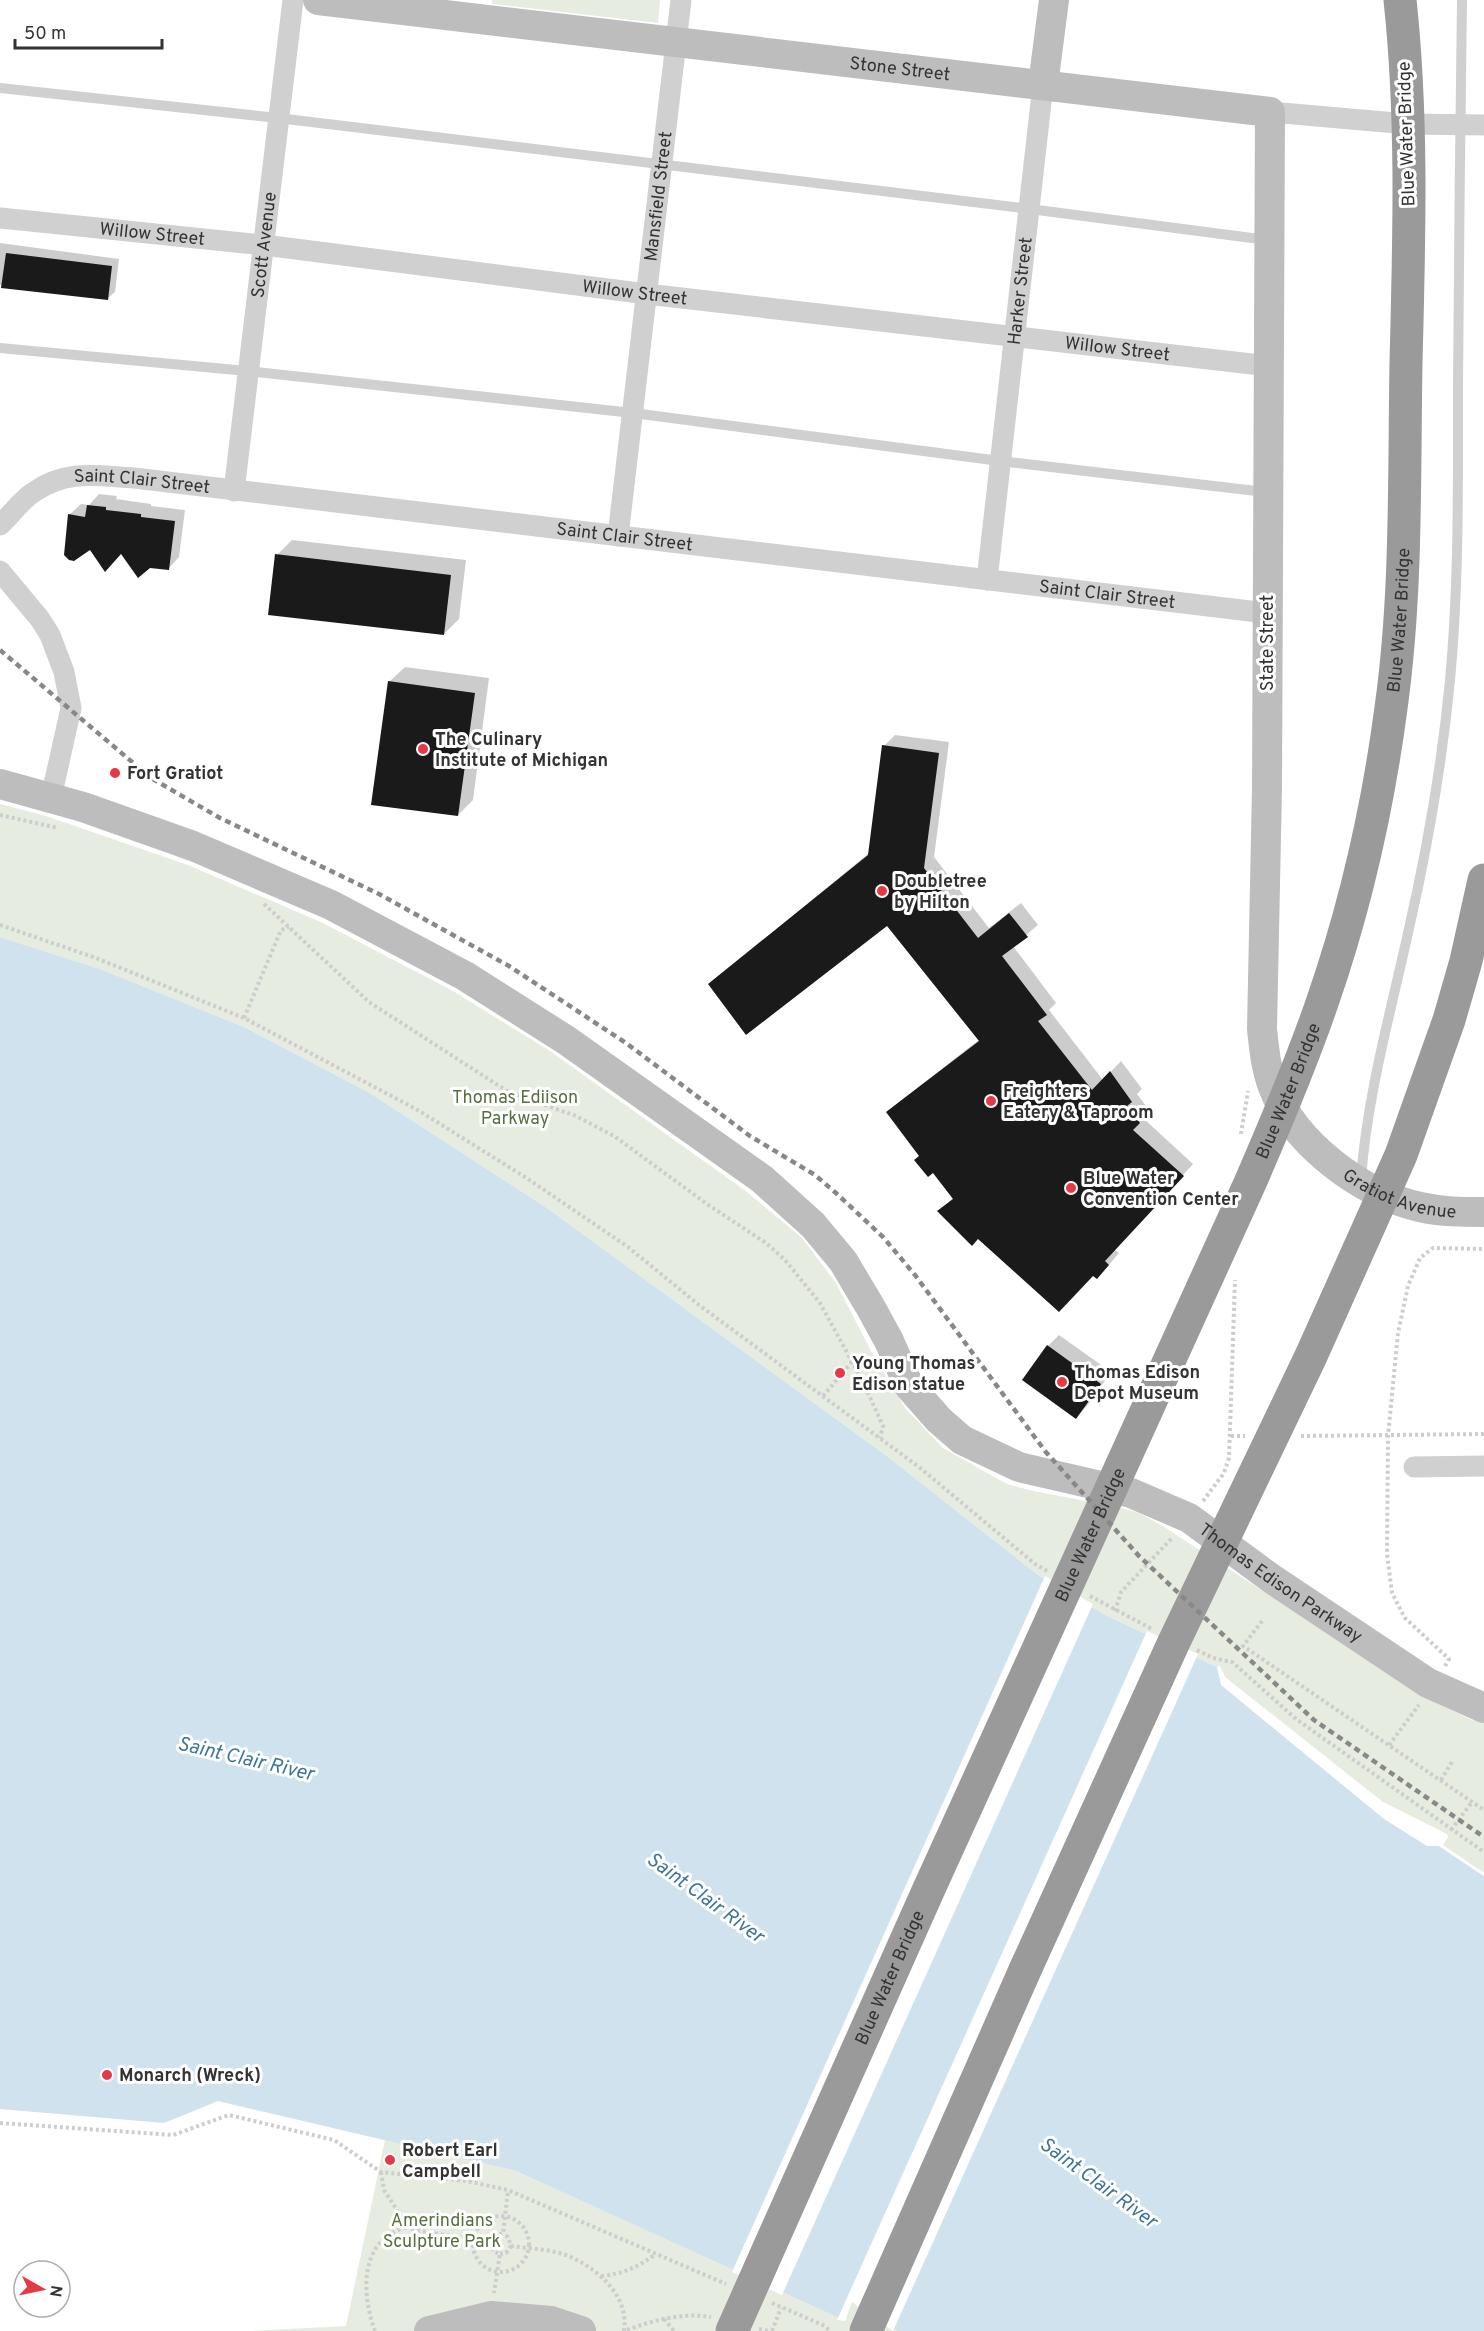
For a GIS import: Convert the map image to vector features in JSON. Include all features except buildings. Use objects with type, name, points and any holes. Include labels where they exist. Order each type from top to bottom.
[{"type":"highway","name":"Blue Water Bridge","points":[[733,2325],[1250,1183],[1323,1002],[1344,932],[1379,780],[1397,657],[1403,529],[1408,267],[1407,142],[1400,0]]},
{"type":"highway","points":[[866,2331],[1025,1970],[1173,1644],[1311,1356],[1401,1155],[1449,1020],[1466,961],[1484,880]]},
{"type":"street","name":"Scott Avenue","points":[[234,491],[293,0]]},
{"type":"street","name":"Stone Street","points":[[318,0],[484,15],[677,41],[1270,112],[1408,124],[1484,125]]},
{"type":"street","name":"Mansfield Street","points":[[618,536],[681,0]]},
{"type":"street","name":"Harker Street","points":[[987,580],[1054,0]]},
{"type":"street","name":"State Street","points":[[1270,112],[1267,788],[1262,1029],[1272,1086],[1290,1121],[1321,1156]]},
{"type":"street","name":"Willow Street","points":[[0,218],[264,245],[647,294],[1269,366]]},
{"type":"street","name":"Saint Clair Street","points":[[0,525],[32,493],[57,478],[76,475],[134,478],[1267,613]]},
{"type":"street","points":[[0,571],[40,619],[50,635],[64,672],[71,708],[51,798]]},
{"type":"street","name":"Thomas Edison Parkway","points":[[0,784],[51,798],[193,846],[331,905],[465,976],[566,1040],[762,1179],[813,1225],[843,1261],[889,1341],[909,1386],[939,1420],[962,1440],[1019,1467],[1131,1493],[1189,1518],[1272,1579],[1428,1683],[1484,1708]]},
{"type":"street","name":"Gratiot Avenue","points":[[1321,1156],[1361,1182],[1395,1200],[1452,1213],[1484,1212]]},
{"type":"street","points":[[1414,1467],[1484,1466]]},
{"type":"street","points":[[429,2331],[491,2316],[551,2321],[580,2331]]},
{"type":"lane","points":[[1361,1182],[1366,1128],[1427,837],[1450,681],[1458,493],[1462,0]]},
{"type":"lane","points":[[1407,142],[1414,36]]},
{"type":"lane","points":[[0,88],[278,118],[1030,209],[1270,241]]},
{"type":"lane","points":[[0,348],[247,371],[633,413],[1000,461],[1269,492]]},
{"type":"path","points":[[0,815],[64,829]]},
{"type":"path","points":[[263,902],[369,1002],[507,1091],[576,1116],[614,1136],[707,1204],[766,1243],[785,1260],[820,1303],[883,1426],[880,1438]]},
{"type":"path","points":[[0,925],[96,958],[244,1018],[416,1109],[525,1177],[628,1247],[699,1305],[880,1438],[962,1502],[1035,1564],[1055,1576]]},
{"type":"path","points":[[244,1018],[281,930],[290,927]]},
{"type":"path","points":[[1240,1138],[1249,1086]]},
{"type":"path","points":[[1115,1611],[1121,1592],[1189,1518],[1224,1473],[1229,1458],[1231,1436],[1235,1275]]},
{"type":"path","points":[[823,1396],[840,1373],[852,1362]]},
{"type":"path","points":[[1298,1436],[1484,1434]]},
{"type":"path","points":[[1231,1436],[1253,1436]]},
{"type":"path","points":[[1085,1593],[1115,1611],[1154,1629]]},
{"type":"path","points":[[1262,1621],[1243,1646],[1484,1810]]},
{"type":"path","points":[[1193,1648],[1213,1658],[1233,1662],[1296,1719],[1484,1852]]},
{"type":"path","points":[[1441,1780],[1452,1762]]},
{"type":"path","points":[[1451,1830],[1472,1802]]},
{"type":"path","points":[[0,2123],[173,2135],[229,2115],[334,2140],[381,2172],[467,2181],[508,2190],[736,2288]]},
{"type":"path","points":[[381,2172],[384,2190],[408,2227],[414,2230],[491,2242]]},
{"type":"path","points":[[503,2234],[508,2190]]},
{"type":"path","points":[[504,2216],[513,2218],[525,2230],[529,2248],[526,2257],[514,2270],[497,2273],[488,2270],[476,2258],[472,2250],[473,2240],[480,2225],[487,2219],[504,2216]]},
{"type":"path","points":[[375,2331],[367,2293],[369,2262],[382,2239],[392,2231],[408,2227]]},
{"type":"path","points":[[503,2234],[510,2240],[511,2246],[506,2253],[500,2254],[494,2252],[491,2242],[494,2237],[503,2234]]},
{"type":"path","points":[[511,2246],[575,2259],[600,2276],[618,2295],[626,2321],[624,2331],[664,2319],[693,2315],[770,2331],[781,2307]]},
{"type":"path","points":[[491,2316],[500,2254]]},
{"type":"path","points":[[600,2276],[633,2270],[656,2254]]},
{"type":"path","points":[[763,2300],[825,2326],[830,2331]]},
{"type":"path","points":[[664,2319],[674,2331]]},
{"type":"green space","points":[[492,0],[660,0],[658,23],[492,4]]},
{"type":"green space","name":"Thomas Ediison Parkway","points":[[0,804],[46,816],[188,865],[323,923],[453,991],[550,1051],[747,1192],[802,1238],[836,1283],[871,1351],[905,1408],[943,1448],[1007,1484],[1139,1513],[1436,1703],[1472,1720],[1484,1722],[1484,1876],[1382,1804],[1223,1679],[1217,1667],[1105,1615],[1038,1575],[888,1457],[547,1208],[368,1092],[244,1027],[100,969],[0,937]]},
{"type":"green space","name":"Amerindians Sculpture Park","points":[[385,2140],[516,2171],[745,2274],[851,2297],[898,2331],[251,2331],[346,2326]]},
{"type":"water","name":"Saint Clair River","points":[[0,937],[100,969],[244,1027],[368,1092],[547,1208],[888,1457],[1038,1575],[1105,1615],[1217,1667],[1223,1679],[1439,1846],[1484,1876],[1484,2331],[898,2331],[851,2298],[842,2319],[516,2171],[218,2101],[164,2123],[0,2109]]},
{"type":"pier","points":[[1045,1576],[1093,1604],[782,2295],[732,2272]]},
{"type":"pier","points":[[1147,1631],[1198,1654],[893,2331],[852,2302],[845,2321],[837,2320]]},
{"type":"pier","points":[[1220,1666],[1225,1677],[1383,1802],[1447,1834],[1448,1837],[1443,1845],[1484,1873],[1484,1876],[1439,1846],[1427,1846],[1384,1819],[1221,1685],[1217,1667]]},
{"type":"railway","points":[[0,650],[151,778],[220,818],[379,894],[509,966],[626,1043],[750,1136],[815,1175],[883,1237],[915,1275],[1045,1451],[1139,1556],[1314,1720],[1484,1837]]},
{"type":"place","name":"The Culinary Institute of Michigan","points":[[423,749]]},
{"type":"place","name":"Fort Gratiot","points":[[115,773]]},
{"type":"place","name":"Doubletree by Hilton","points":[[882,891]]},
{"type":"place","name":"Freighters Eatery & Taproom","points":[[991,1101]]},
{"type":"place","name":"Blue Water Convention Center","points":[[1071,1188]]},
{"type":"place","name":"Young Thomas Edison statue","points":[[840,1373]]},
{"type":"place","name":"Thomas Edison Depot Museum","points":[[1062,1382]]},
{"type":"place","name":"Monarch (Wreck)","points":[[107,2075]]},
{"type":"place","name":"Robert Earl Campbell","points":[[390,2160]]}]
